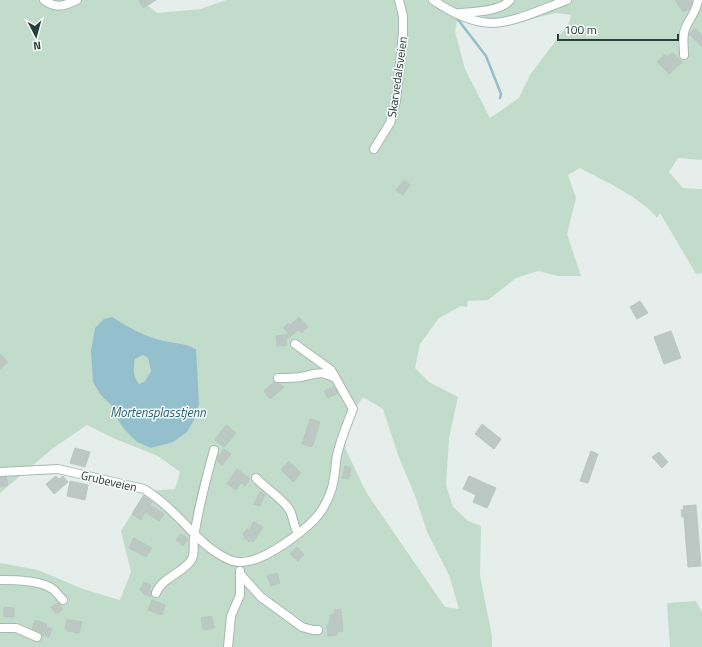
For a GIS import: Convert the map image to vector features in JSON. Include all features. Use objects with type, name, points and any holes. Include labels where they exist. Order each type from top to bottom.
[{"type":"street","points":[[44,0],[56,7],[77,0]]},
{"type":"street","name":"Skarvedalsveien","points":[[374,149],[390,124],[396,101],[403,33],[399,0]]},
{"type":"street","points":[[433,0],[457,14],[474,20],[492,23],[507,21],[567,0]]},
{"type":"street","points":[[457,14],[503,7],[510,0]]},
{"type":"street","points":[[684,55],[684,30],[697,7],[698,0]]},
{"type":"street","points":[[230,645],[231,616],[240,595],[240,563],[253,560],[270,553],[298,533],[322,510],[331,491],[338,455],[346,426],[353,409],[331,370],[295,344]]},
{"type":"street","points":[[278,378],[300,377],[319,372],[336,378]]},
{"type":"street","points":[[156,593],[164,582],[188,564],[192,559],[194,554],[194,535],[199,507],[214,450]]},
{"type":"street","name":"Grubeveien","points":[[0,472],[58,469],[144,489],[156,497],[178,517],[194,535],[217,553],[240,563]]},
{"type":"street","points":[[256,478],[289,509],[298,533]]},
{"type":"street","points":[[240,574],[261,597],[302,628],[318,630]]},
{"type":"street","points":[[0,580],[28,582],[46,586],[53,589],[63,600]]},
{"type":"street","points":[[0,628],[16,628],[37,637]]},
{"type":"green space","points":[[0,0],[141,0],[157,13],[201,9],[226,0],[702,0],[702,160],[678,158],[669,172],[683,188],[702,189],[702,273],[696,274],[660,213],[657,218],[642,203],[580,168],[568,175],[576,198],[567,234],[581,276],[558,276],[538,271],[516,278],[488,300],[468,301],[467,307],[461,306],[439,318],[420,344],[415,368],[429,382],[458,397],[449,438],[446,485],[453,507],[468,521],[481,526],[480,576],[492,636],[492,647],[0,647],[0,563],[38,570],[83,589],[120,600],[131,572],[121,531],[146,491],[175,489],[180,472],[158,456],[113,438],[87,425],[52,449],[0,493]],"holes":[[[556,13],[571,15],[569,23],[530,75],[519,98],[490,118],[465,69],[455,32],[458,15],[479,15],[499,24],[515,23]],[[112,317],[145,335],[162,341],[191,346],[196,349],[196,362],[118,420],[111,405]],[[363,397],[383,409],[398,455],[416,498],[427,532],[449,575],[459,609],[445,607],[366,492],[346,450],[343,426]]]},
{"type":"green space","points":[[143,355],[148,358],[151,371],[145,381],[139,384],[133,372],[133,366],[135,359]]},
{"type":"green space","points":[[696,601],[702,612],[702,647],[670,647],[667,603]]},
{"type":"water","name":"Mortensplasstjenn","points":[[112,317],[145,335],[162,341],[191,346],[196,349],[199,404],[195,418],[187,432],[173,442],[151,448],[137,442],[125,430],[118,420],[111,405],[100,394],[93,382],[91,351],[95,328],[104,319]],"holes":[[[143,355],[148,358],[151,371],[145,381],[139,384],[134,372],[135,359]]]},
{"type":"building","points":[[139,0],[156,0],[143,8]]},
{"type":"building","points":[[675,0],[692,1],[690,8],[683,12]]},
{"type":"building","points":[[695,28],[702,35],[702,47],[689,34]]},
{"type":"building","points":[[672,53],[682,62],[669,74],[657,62],[665,54],[667,57]]},
{"type":"building","points":[[404,180],[410,185],[403,195],[396,190]]},
{"type":"building","points":[[640,301],[648,313],[637,319],[630,307]]},
{"type":"building","points":[[299,317],[308,327],[301,333],[298,330],[286,340],[287,345],[277,346],[276,336],[289,334],[283,328],[288,323],[290,325]]},
{"type":"building","points":[[671,331],[681,358],[664,364],[654,337]]},
{"type":"building","points":[[0,354],[8,362],[0,369]]},
{"type":"building","points":[[274,382],[284,387],[270,399],[264,391]]},
{"type":"building","points":[[334,387],[338,393],[328,398],[324,391]]},
{"type":"building","points":[[310,419],[320,422],[312,447],[302,444]]},
{"type":"building","points":[[482,424],[501,439],[494,449],[475,434]]},
{"type":"building","points":[[226,425],[236,433],[224,447],[215,440]]},
{"type":"building","points":[[75,448],[90,452],[85,467],[70,463]]},
{"type":"building","points":[[224,449],[231,454],[222,465],[217,461],[218,456]]},
{"type":"building","points":[[591,451],[598,454],[588,483],[580,481]]},
{"type":"building","points":[[659,452],[668,462],[662,468],[652,457]]},
{"type":"building","points":[[289,461],[301,473],[293,482],[281,470]]},
{"type":"building","points":[[345,466],[351,468],[349,479],[342,478]]},
{"type":"building","points":[[237,469],[250,479],[245,486],[241,483],[236,490],[227,484]]},
{"type":"building","points":[[56,476],[59,479],[63,476],[68,482],[54,494],[46,484]]},
{"type":"building","points":[[469,476],[496,488],[487,508],[473,502],[476,495],[463,489]]},
{"type":"building","points":[[6,477],[8,485],[0,487],[0,478]]},
{"type":"building","points":[[70,481],[88,485],[85,500],[67,496]]},
{"type":"building","points":[[260,492],[265,494],[260,506],[254,504]]},
{"type":"building","points":[[143,496],[152,502],[150,505],[164,514],[159,521],[145,512],[141,520],[132,514]]},
{"type":"building","points":[[696,505],[701,566],[688,567],[684,517],[682,517],[681,510],[684,509],[683,506]]},
{"type":"building","points":[[254,522],[263,527],[253,542],[251,540],[249,542],[243,535],[247,529],[249,530]]},
{"type":"building","points":[[181,534],[188,539],[183,546],[176,540]]},
{"type":"building","points":[[134,538],[152,548],[146,557],[129,548]]},
{"type":"building","points":[[297,547],[304,555],[298,561],[290,554]]},
{"type":"building","points":[[277,573],[280,583],[271,586],[267,576]]},
{"type":"building","points":[[144,582],[151,585],[149,589],[151,590],[151,597],[142,593],[143,592],[140,590]]},
{"type":"building","points":[[152,600],[165,605],[162,615],[148,610]]},
{"type":"building","points":[[58,603],[63,609],[58,613],[55,613],[51,607]]},
{"type":"building","points":[[4,607],[14,608],[14,617],[4,617]]},
{"type":"building","points":[[341,609],[343,631],[337,632],[337,635],[328,636],[327,625],[329,625],[330,615],[334,614],[334,610]]},
{"type":"building","points":[[212,616],[214,628],[203,630],[201,618]]},
{"type":"building","points":[[67,619],[82,622],[79,633],[67,631],[65,628]]},
{"type":"building","points":[[35,620],[47,624],[46,627],[52,629],[49,637],[32,629]]},
{"type":"waterway","points":[[456,17],[486,56],[501,94],[500,98]]}]
